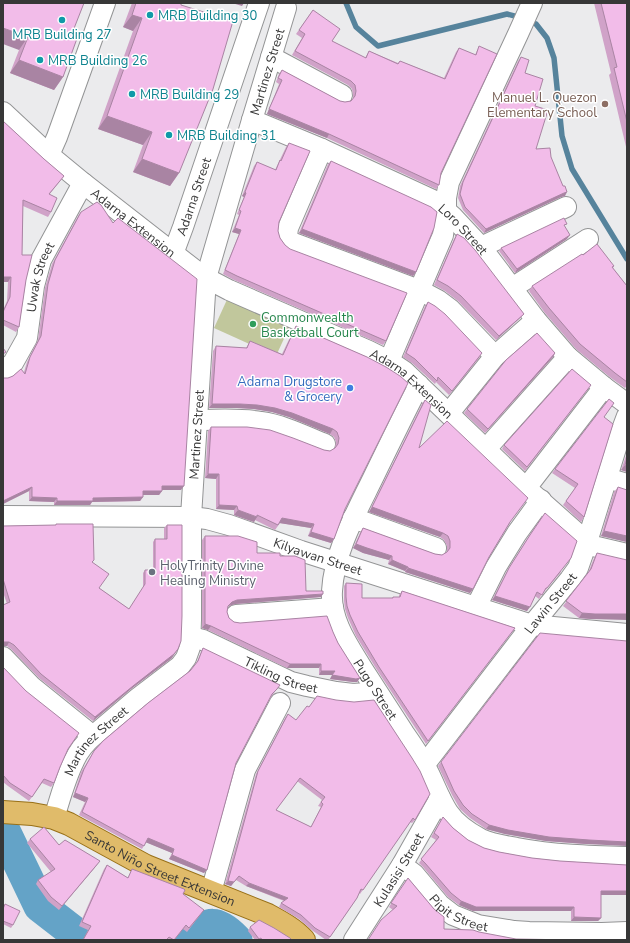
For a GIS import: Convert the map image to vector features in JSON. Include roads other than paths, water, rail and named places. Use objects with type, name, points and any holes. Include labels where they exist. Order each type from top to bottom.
[{"type":"main road","name":"Santo Niño Street Extension","points":[[6,812],[32,814],[54,818],[69,824],[146,866],[268,915],[285,924],[304,940]]},
{"type":"street","points":[[49,155],[57,137],[105,3]]},
{"type":"street","name":"Adarna Street","points":[[173,254],[259,3]]},
{"type":"street","points":[[389,361],[443,235],[449,182],[531,4]]},
{"type":"street","name":"Martinez Street","points":[[54,818],[74,760],[86,743],[92,736],[138,698],[180,666],[186,658],[190,647],[192,517],[206,278],[286,8]]},
{"type":"street","points":[[271,58],[342,95]]},
{"type":"street","name":"Adarna Extension","points":[[3,112],[49,155],[83,183],[206,278],[229,290],[370,351],[404,371],[534,494],[588,542],[593,546],[627,554]]},
{"type":"street","name":"Loro Street","points":[[252,120],[322,149],[435,201],[453,217],[481,247],[536,320],[568,357],[627,404]]},
{"type":"street","points":[[322,149],[288,228],[287,236],[291,242],[419,290],[438,300],[450,309],[495,356]]},
{"type":"street","name":"Uwak Street","points":[[3,371],[13,363],[27,338],[34,286],[41,260],[83,183]]},
{"type":"street","points":[[481,247],[566,207]]},
{"type":"street","points":[[512,288],[588,239]]},
{"type":"street","points":[[449,413],[495,356],[536,320]]},
{"type":"street","points":[[486,449],[568,357]]},
{"type":"street","name":"Pugo Street","points":[[419,385],[353,518],[337,562],[333,579],[332,593],[333,608],[337,624],[376,691],[425,764],[448,812],[456,822],[468,832],[483,840],[503,846],[531,851],[571,856],[627,857]]},
{"type":"street","points":[[476,607],[496,567],[517,533],[534,494],[604,387]]},
{"type":"street","name":"Lawin Street","points":[[425,764],[578,568],[588,542],[627,416]]},
{"type":"street","points":[[197,420],[242,420],[263,422],[325,444]]},
{"type":"street","points":[[607,478],[627,484]]},
{"type":"street","name":"Kilyawan Street","points":[[3,516],[192,517],[207,519],[229,525],[301,551],[532,625],[627,634]]},
{"type":"street","points":[[353,518],[436,548]]},
{"type":"street","points":[[236,614],[333,608]]},
{"type":"street","name":"Tikling Street","points":[[190,638],[203,640],[291,682],[336,692],[353,694],[376,691]]},
{"type":"street","points":[[3,657],[31,686],[92,736]]},
{"type":"street","points":[[211,892],[246,770],[280,703]]},
{"type":"street","name":"Kulasisi Street","points":[[354,940],[402,865],[440,798]]},
{"type":"street","name":"Pipit Street","points":[[402,865],[414,874],[440,905],[453,915],[478,925],[529,932],[627,932]]},
{"type":"waterway","points":[[346,3],[356,27],[378,46],[507,14],[536,24],[547,38],[554,58],[562,136],[572,169],[627,259]]},
{"type":"waterway","points":[[3,829],[40,906],[84,940]]},
{"type":"waterway","points":[[190,940],[202,929],[213,925],[224,929],[236,940]]},
{"type":"place","name":"MRB Building 30","points":[[150,15]]},
{"type":"place","name":"MRB Building 27","points":[[62,20]]},
{"type":"place","name":"MRB Building 26","points":[[40,60]]},
{"type":"place","name":"MRB Building 29","points":[[132,94]]},
{"type":"place","name":"Manuel L. Quezon Elementary School","points":[[605,104]]},
{"type":"place","name":"MRB Building 31","points":[[169,135]]},
{"type":"place","name":"Commonwealth Basketball Court","points":[[253,324]]},
{"type":"place","name":"Adarna Drugstore & Grocery","points":[[350,388]]},
{"type":"place","name":"HolyTrinity Divine Healing Ministry","points":[[152,572]]}]
